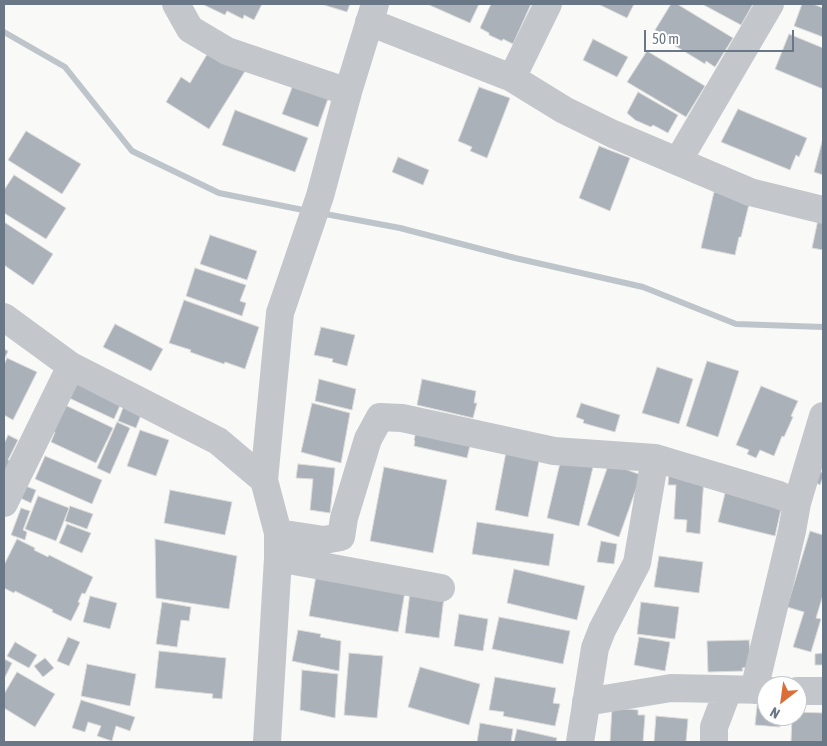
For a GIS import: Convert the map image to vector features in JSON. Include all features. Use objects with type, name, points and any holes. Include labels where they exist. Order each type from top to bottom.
[{"type":"street","points":[[176,4],[190,29],[227,51],[348,92]]},
{"type":"street","points":[[512,78],[548,4]]},
{"type":"street","points":[[678,161],[770,4]]},
{"type":"street","points":[[267,742],[278,545],[264,480],[280,313],[320,196],[372,13],[512,78],[564,110],[613,134],[750,192],[823,210]]},
{"type":"street","points":[[4,317],[71,366],[218,442],[264,480]]},
{"type":"street","points":[[4,503],[71,366]]},
{"type":"street","points":[[714,742],[714,727],[750,690],[792,531],[797,503],[823,416]]},
{"type":"street","points":[[278,545],[341,537],[344,518],[368,439],[380,417],[402,418],[554,451],[655,458],[779,495],[797,503]]},
{"type":"street","points":[[580,742],[596,648],[602,630],[638,563],[655,458]]},
{"type":"street","points":[[278,545],[441,588]]},
{"type":"street","points":[[586,702],[671,688],[750,690]]},
{"type":"street","points":[[807,691],[823,691]]},
{"type":"building","points":[[202,4],[262,4],[254,20],[244,15],[243,19],[227,11],[225,15]]},
{"type":"building","points":[[321,4],[350,4],[347,12]]},
{"type":"building","points":[[427,4],[479,4],[470,23]]},
{"type":"building","points":[[491,4],[531,4],[513,44],[489,35],[489,33],[480,28]]},
{"type":"building","points":[[598,4],[634,4],[627,18]]},
{"type":"building","points":[[671,4],[677,4],[733,38],[715,67],[706,61],[705,64],[664,39],[665,36],[655,30]]},
{"type":"building","points":[[702,4],[753,4],[741,25]]},
{"type":"building","points":[[802,4],[813,4],[823,8],[823,37],[794,26]]},
{"type":"building","points":[[789,34],[823,48],[823,89],[775,69]]},
{"type":"building","points":[[593,39],[628,57],[617,77],[583,60]]},
{"type":"building","points":[[212,46],[247,68],[209,129],[166,102],[181,77],[190,83]]},
{"type":"building","points":[[647,51],[705,86],[686,117],[627,82]]},
{"type":"building","points":[[295,80],[330,93],[318,127],[282,114]]},
{"type":"building","points":[[479,87],[510,98],[487,158],[470,151],[472,147],[458,141]]},
{"type":"building","points":[[638,92],[678,115],[668,133],[653,125],[651,127],[635,120],[627,113]]},
{"type":"building","points":[[738,109],[807,138],[799,157],[796,155],[790,170],[721,142]]},
{"type":"building","points":[[235,110],[308,138],[295,172],[222,145]]},
{"type":"building","points":[[26,131],[81,164],[62,194],[8,160]]},
{"type":"building","points":[[823,142],[823,175],[814,172]]},
{"type":"building","points":[[599,146],[630,158],[610,211],[579,198]]},
{"type":"building","points":[[398,157],[429,170],[423,185],[392,172]]},
{"type":"building","points":[[14,175],[66,208],[46,239],[4,213],[4,190]]},
{"type":"building","points":[[714,192],[750,200],[735,255],[701,248]]},
{"type":"building","points":[[819,215],[823,216],[823,250],[812,248]]},
{"type":"building","points":[[4,222],[53,254],[33,285],[4,265]]},
{"type":"building","points":[[210,235],[257,251],[247,280],[200,264]]},
{"type":"building","points":[[195,268],[246,285],[240,301],[246,303],[242,316],[186,296]]},
{"type":"building","points":[[184,300],[259,327],[245,369],[225,362],[224,364],[169,343]]},
{"type":"building","points":[[115,324],[163,349],[151,371],[103,347]]},
{"type":"building","points":[[321,327],[355,335],[347,366],[332,362],[333,359],[314,355]]},
{"type":"building","points":[[4,349],[8,351],[4,360]]},
{"type":"building","points":[[7,358],[37,372],[13,420],[4,415],[4,365]]},
{"type":"building","points":[[707,361],[739,371],[718,437],[686,426]]},
{"type":"building","points":[[657,367],[693,379],[679,424],[642,413]]},
{"type":"building","points":[[75,379],[122,401],[114,419],[67,397]]},
{"type":"building","points":[[319,379],[356,389],[352,410],[315,401]]},
{"type":"building","points":[[422,379],[476,391],[474,403],[477,403],[473,418],[417,405]]},
{"type":"building","points":[[761,386],[798,401],[791,416],[793,417],[784,437],[782,436],[774,456],[760,450],[756,458],[747,454],[749,450],[736,445]]},
{"type":"building","points":[[126,400],[144,407],[136,428],[118,421]]},
{"type":"building","points":[[312,403],[350,413],[341,463],[301,452]]},
{"type":"building","points":[[581,403],[620,415],[615,432],[583,423],[584,420],[576,417]]},
{"type":"building","points":[[65,405],[113,428],[96,463],[51,442],[55,432],[53,431]]},
{"type":"building","points":[[117,422],[130,428],[110,474],[97,468]]},
{"type":"building","points":[[140,430],[169,440],[156,476],[127,466]]},
{"type":"building","points":[[416,432],[472,437],[467,458],[414,446]]},
{"type":"building","points":[[8,435],[18,440],[8,460],[11,461],[4,474],[4,444]]},
{"type":"building","points":[[507,447],[539,461],[528,517],[495,510]]},
{"type":"building","points":[[45,456],[102,480],[92,504],[35,479]]},
{"type":"building","points":[[561,459],[593,467],[579,526],[547,518]]},
{"type":"building","points":[[670,461],[704,478],[700,534],[686,532],[687,520],[674,519],[676,485],[668,485]]},
{"type":"building","points":[[609,463],[641,475],[619,537],[587,525]]},
{"type":"building","points":[[298,464],[335,468],[330,513],[310,510],[313,479],[296,478]]},
{"type":"building","points":[[384,467],[447,480],[433,553],[370,541]]},
{"type":"building","points":[[814,468],[823,473],[820,485],[809,479]]},
{"type":"building","points":[[730,473],[786,487],[775,536],[718,522]]},
{"type":"building","points":[[23,485],[36,490],[31,503],[18,497]]},
{"type":"building","points":[[170,490],[232,502],[225,535],[164,523]]},
{"type":"building","points":[[38,496],[69,508],[56,541],[25,529]]},
{"type":"building","points":[[70,506],[93,514],[87,529],[65,521]]},
{"type":"building","points":[[21,508],[30,511],[23,530],[27,532],[25,540],[11,535]]},
{"type":"building","points":[[477,522],[554,534],[549,566],[472,554]]},
{"type":"building","points":[[67,524],[91,533],[82,553],[59,543]]},
{"type":"building","points":[[810,531],[823,535],[823,595],[816,618],[821,619],[811,652],[793,647],[804,612],[787,607]]},
{"type":"building","points":[[17,539],[48,557],[49,555],[93,577],[85,594],[82,593],[78,602],[80,603],[71,621],[15,591],[14,593],[4,588],[4,565]]},
{"type":"building","points":[[155,539],[237,556],[229,609],[156,598]]},
{"type":"building","points":[[601,541],[617,544],[614,564],[597,562]]},
{"type":"building","points":[[659,556],[703,562],[699,593],[654,587]]},
{"type":"building","points":[[319,559],[408,574],[398,632],[309,616]]},
{"type":"building","points":[[514,569],[585,586],[577,620],[507,603]]},
{"type":"building","points":[[411,584],[445,589],[439,638],[405,633]]},
{"type":"building","points":[[90,596],[117,603],[110,629],[83,622]]},
{"type":"building","points":[[162,602],[191,607],[189,621],[181,620],[177,647],[156,644]]},
{"type":"building","points":[[641,602],[679,607],[675,639],[637,634]]},
{"type":"building","points":[[459,614],[488,619],[483,651],[454,646]]},
{"type":"building","points":[[499,617],[570,631],[563,664],[492,649]]},
{"type":"building","points":[[298,630],[321,634],[320,637],[341,641],[339,671],[292,661]]},
{"type":"building","points":[[68,637],[80,642],[69,666],[57,661]]},
{"type":"building","points":[[639,637],[670,642],[665,671],[634,665]]},
{"type":"building","points":[[749,640],[751,667],[742,668],[743,671],[708,672],[707,641]]},
{"type":"building","points":[[15,642],[37,655],[29,668],[7,656]]},
{"type":"building","points":[[159,651],[226,658],[222,699],[212,698],[213,694],[155,688]]},
{"type":"building","points":[[349,653],[383,656],[377,718],[344,715]]},
{"type":"building","points":[[823,653],[823,665],[815,665],[815,654]]},
{"type":"building","points":[[45,658],[54,668],[43,677],[34,666]]},
{"type":"building","points":[[4,659],[12,663],[4,679]]},
{"type":"building","points":[[87,664],[136,674],[130,706],[81,696]]},
{"type":"building","points":[[420,667],[480,684],[469,725],[408,707]]},
{"type":"building","points":[[302,670],[338,674],[335,718],[300,710]]},
{"type":"building","points":[[17,672],[55,694],[35,727],[4,708],[4,694]]},
{"type":"building","points":[[495,677],[556,688],[553,703],[560,704],[555,726],[503,716],[504,712],[489,710]]},
{"type":"building","points":[[81,700],[135,717],[130,731],[116,726],[112,741],[97,736],[101,726],[88,722],[85,732],[72,728]]},
{"type":"building","points":[[757,706],[757,725],[755,725]]},
{"type":"building","points":[[612,708],[638,710],[638,715],[645,715],[643,742],[610,742]]},
{"type":"building","points":[[807,712],[823,713],[823,742],[791,742],[792,726],[807,726]]},
{"type":"building","points":[[656,716],[688,719],[686,742],[654,742]]},
{"type":"building","points":[[480,723],[513,729],[511,742],[477,742]]},
{"type":"building","points":[[517,729],[557,738],[556,742],[514,742]]},
{"type":"waterway","points":[[4,32],[65,67],[132,151],[219,193],[308,211]]},
{"type":"waterway","points":[[320,213],[400,228],[515,258],[643,287],[736,324],[823,327]]}]
